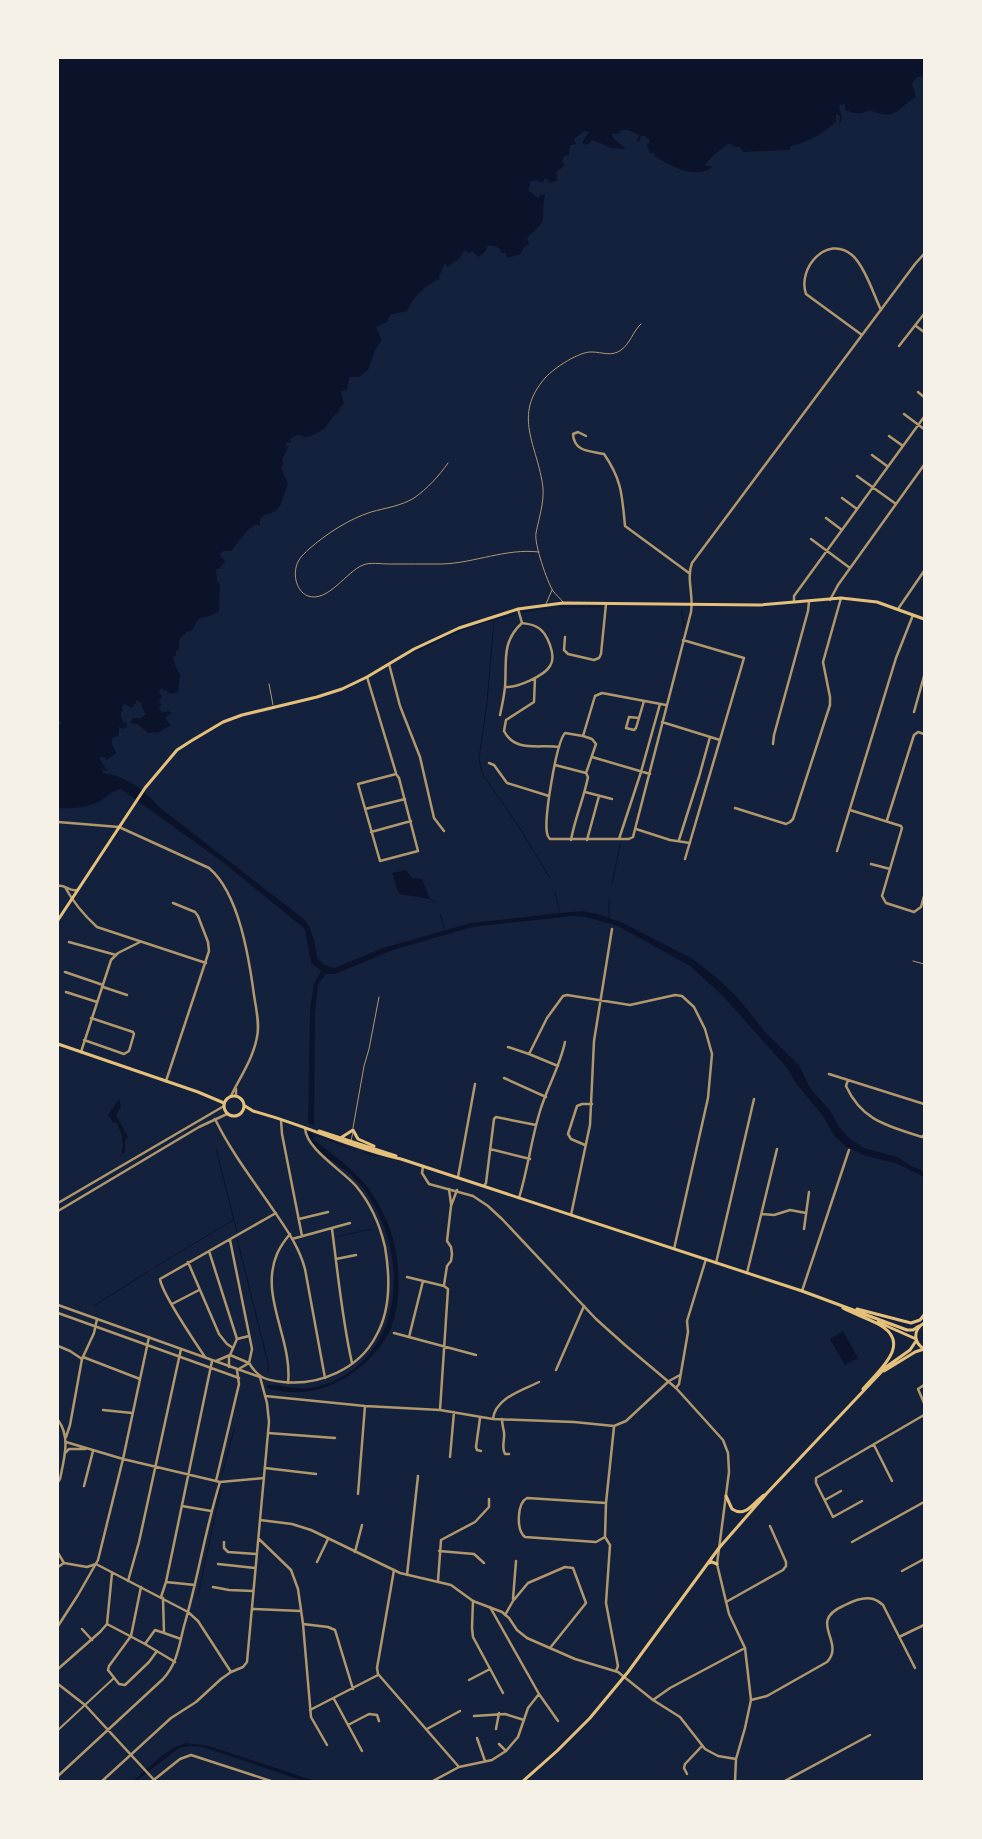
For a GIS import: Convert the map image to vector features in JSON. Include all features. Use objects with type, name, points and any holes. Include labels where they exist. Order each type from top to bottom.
[{"type":"main road","points":[[58,920],[145,788],[177,750],[223,722],[242,715],[342,689],[367,677],[414,649],[459,628],[518,608],[546,604],[760,605],[841,598],[877,602],[924,620]]},
{"type":"main road","points":[[58,1044],[216,1098],[224,1104],[227,1114],[237,1116],[243,1112],[253,1110]]},
{"type":"main road","points":[[224,1104],[231,1097]]},
{"type":"main road","points":[[216,1098],[241,1098],[245,1106],[253,1110],[716,1263],[907,1330],[912,1330],[924,1323]]},
{"type":"main road","points":[[243,1112],[245,1106]]},
{"type":"main road","points":[[314,1130],[342,1137],[351,1142],[392,1154]]},
{"type":"main road","points":[[342,1137],[348,1135],[353,1130],[358,1138],[401,1159]]},
{"type":"main road","points":[[836,1304],[911,1323],[920,1320],[924,1315]]},
{"type":"main road","points":[[836,1304],[916,1340],[924,1350]]},
{"type":"main road","points":[[836,1304],[886,1329],[893,1342],[893,1351],[890,1359],[856,1400]]},
{"type":"main road","points":[[522,1782],[579,1729],[624,1677],[719,1548],[768,1492],[891,1362],[910,1350],[916,1340],[919,1326]]},
{"type":"main road","points":[[881,1373],[915,1352],[924,1350]]},
{"type":"main road","points":[[726,1496],[732,1509],[736,1512],[742,1512],[747,1511],[768,1492]]},
{"type":"main road","points":[[706,1565],[712,1562],[717,1564]]},
{"type":"street","points":[[862,335],[806,294],[803,286],[804,280],[814,258],[829,249],[846,251],[854,256],[881,310]]},
{"type":"street","points":[[571,840],[575,819],[585,792],[588,777],[586,773],[595,742],[583,736],[565,733],[559,747],[549,796],[547,836],[550,840],[571,840],[587,840],[629,839],[633,837],[693,604],[689,573],[695,558],[924,254]]},
{"type":"street","points":[[900,346],[924,314]]},
{"type":"street","points":[[916,326],[924,332]]},
{"type":"street","points":[[918,392],[924,397]]},
{"type":"street","points":[[904,414],[924,429]]},
{"type":"street","points":[[795,603],[794,596],[924,417]]},
{"type":"street","points":[[586,436],[578,432],[573,434],[580,449],[604,454],[614,470],[624,501],[622,509],[625,526],[689,573]]},
{"type":"street","points":[[889,436],[903,446]]},
{"type":"street","points":[[872,455],[888,466]]},
{"type":"street","points":[[830,600],[830,597],[850,568],[924,465]]},
{"type":"street","points":[[857,476],[896,504]]},
{"type":"street","points":[[842,498],[857,509]]},
{"type":"street","points":[[826,518],[842,530]]},
{"type":"street","points":[[811,539],[850,568]]},
{"type":"street","points":[[898,609],[924,571]]},
{"type":"street","points":[[735,808],[786,824],[793,819],[830,705],[823,662],[841,598]]},
{"type":"street","points":[[773,744],[809,602]]},
{"type":"street","points":[[565,637],[564,650],[568,654],[592,660],[599,658],[606,603]]},
{"type":"street","points":[[518,608],[522,623]]},
{"type":"street","points":[[836,851],[896,658],[913,615]]},
{"type":"street","points":[[505,687],[518,686],[536,677],[552,664],[552,654],[545,634],[539,627],[522,623]]},
{"type":"street","points":[[500,715],[505,687],[505,656],[513,631],[522,623]]},
{"type":"street","points":[[683,640],[744,658],[685,860]]},
{"type":"street","points":[[389,664],[400,706],[420,757],[434,818],[444,831]]},
{"type":"street","points":[[914,712],[924,676]]},
{"type":"street","points":[[367,677],[396,774],[399,778],[418,851],[380,861],[358,784],[396,774]]},
{"type":"street","points":[[536,677],[534,702],[506,720],[504,731],[510,739],[528,747],[545,745],[559,747]]},
{"type":"street","points":[[583,736],[595,696],[598,694],[666,705]]},
{"type":"street","points":[[638,718],[629,717],[626,728],[636,730],[644,701]]},
{"type":"street","points":[[619,839],[641,772],[660,704]]},
{"type":"street","points":[[662,722],[720,740]]},
{"type":"street","points":[[887,820],[914,735],[918,732],[924,734]]},
{"type":"street","points":[[679,840],[710,737]]},
{"type":"street","points":[[592,757],[650,774]]},
{"type":"street","points":[[489,763],[494,765],[507,783],[549,796]]},
{"type":"street","points":[[555,765],[586,773]]},
{"type":"street","points":[[585,792],[612,799]]},
{"type":"street","points":[[587,840],[599,796]]},
{"type":"street","points":[[365,809],[405,799]]},
{"type":"street","points":[[850,810],[900,824],[902,828],[882,896],[886,903],[914,912],[921,907],[924,896]]},
{"type":"street","points":[[371,832],[411,821]]},
{"type":"street","points":[[58,822],[119,827],[209,868],[222,883],[240,923],[248,954],[258,1027],[251,1057],[231,1097]]},
{"type":"street","points":[[636,829],[670,840],[690,842]]},
{"type":"street","points":[[871,864],[890,869]]},
{"type":"street","points":[[58,886],[63,886],[73,891],[77,890]]},
{"type":"street","points":[[65,887],[87,919],[97,927],[206,963]]},
{"type":"street","points":[[166,1081],[209,949],[200,919],[195,912],[173,903]]},
{"type":"street","points":[[570,1215],[586,1145],[592,1104],[594,1041],[612,929]]},
{"type":"street","points":[[69,942],[116,955]]},
{"type":"street","points":[[80,1052],[111,960],[116,955],[140,942]]},
{"type":"street","points":[[66,972],[127,995]]},
{"type":"street","points":[[66,992],[97,1002]]},
{"type":"street","points":[[529,1054],[547,1018],[563,996],[567,995],[630,1005],[675,994],[682,996],[694,1007],[710,1044],[712,1054],[709,1097],[674,1249]]},
{"type":"street","points":[[84,1040],[124,1054],[129,1051],[134,1032],[91,1018]]},
{"type":"street","points":[[519,1198],[530,1159],[536,1125],[558,1066],[564,1042]]},
{"type":"street","points":[[508,1047],[558,1066]]},
{"type":"street","points":[[829,1074],[924,1104]]},
{"type":"street","points":[[504,1078],[546,1098]]},
{"type":"street","points":[[848,1080],[846,1086],[850,1095],[857,1105],[870,1117],[880,1123],[905,1132],[922,1137],[924,1135]]},
{"type":"street","points":[[458,1177],[475,1084]]},
{"type":"street","points":[[716,1263],[754,1099]]},
{"type":"street","points":[[58,1203],[224,1104]]},
{"type":"street","points":[[586,1145],[571,1139],[568,1134],[577,1106],[592,1104]]},
{"type":"street","points":[[58,1211],[215,1119],[227,1114]]},
{"type":"street","points":[[484,1186],[486,1183],[494,1119],[496,1117],[536,1125]]},
{"type":"street","points":[[281,1118],[282,1134],[302,1236]]},
{"type":"street","points":[[215,1119],[241,1162],[290,1234],[305,1269],[326,1378]]},
{"type":"street","points":[[58,1305],[260,1378],[303,1384],[326,1378],[352,1363],[364,1352],[382,1325],[388,1298],[385,1249],[381,1233],[367,1202],[341,1170],[310,1143],[304,1130],[306,1127]]},
{"type":"street","points":[[490,1149],[530,1159]]},
{"type":"street","points":[[748,1274],[777,1149]]},
{"type":"street","points":[[802,1292],[849,1150]]},
{"type":"street","points":[[423,1166],[422,1173],[429,1184],[457,1190],[473,1196],[497,1214],[584,1306],[625,1345],[676,1388],[718,1434],[726,1446],[729,1461],[717,1564],[729,1614],[745,1648],[751,1700],[736,1759],[735,1782]]},
{"type":"street","points":[[444,1286],[447,1266],[451,1261],[452,1254],[451,1247],[447,1241],[451,1206],[449,1189]]},
{"type":"street","points":[[451,1206],[457,1190]]},
{"type":"street","points":[[804,1229],[809,1192]]},
{"type":"street","points":[[762,1214],[774,1215],[790,1210],[806,1213]]},
{"type":"street","points":[[299,1220],[328,1212]]},
{"type":"street","points":[[206,1358],[172,1304],[162,1285],[161,1279],[276,1213]]},
{"type":"street","points":[[292,1239],[350,1223]]},
{"type":"street","points":[[332,1229],[344,1328],[352,1363]]},
{"type":"street","points":[[288,1383],[288,1362],[271,1280],[277,1254],[290,1234]]},
{"type":"street","points":[[230,1240],[252,1349],[249,1363],[237,1370]]},
{"type":"street","points":[[209,1251],[237,1339],[230,1355],[229,1367]]},
{"type":"street","points":[[336,1258],[356,1254]]},
{"type":"street","points":[[676,1388],[688,1329],[687,1321],[706,1260]]},
{"type":"street","points":[[188,1262],[219,1334],[234,1349]]},
{"type":"street","points":[[407,1277],[444,1286],[448,1289],[440,1410]]},
{"type":"street","points":[[409,1337],[423,1281]]},
{"type":"street","points":[[172,1304],[199,1290]]},
{"type":"street","points":[[556,1370],[584,1306]]},
{"type":"street","points":[[58,1313],[239,1378]]},
{"type":"street","points":[[58,1482],[82,1358],[88,1350],[97,1319]]},
{"type":"street","points":[[394,1333],[476,1355]]},
{"type":"street","points":[[237,1339],[249,1336]]},
{"type":"street","points":[[58,1626],[96,1564],[123,1459],[149,1337]]},
{"type":"street","points":[[58,1346],[82,1358],[140,1378]]},
{"type":"street","points":[[128,1580],[139,1542],[181,1349]]},
{"type":"street","points":[[102,1782],[170,1718],[196,1702],[221,1678],[243,1667],[246,1662],[259,1539],[268,1413],[260,1378],[249,1363],[230,1355],[213,1361]]},
{"type":"street","points":[[164,1634],[162,1597],[213,1361]]},
{"type":"street","points":[[216,1481],[240,1384],[237,1370]]},
{"type":"street","points":[[265,1396],[365,1406],[440,1410],[493,1419],[574,1422],[614,1426],[626,1421],[669,1381],[680,1375]]},
{"type":"street","points":[[493,1419],[496,1409],[508,1397],[539,1382]]},
{"type":"street","points":[[924,1385],[918,1389],[924,1402]]},
{"type":"street","points":[[358,1494],[365,1406]]},
{"type":"street","points":[[103,1410],[132,1413]]},
{"type":"street","points":[[450,1457],[454,1412]]},
{"type":"street","points":[[862,1501],[833,1517],[815,1480],[924,1415]]},
{"type":"street","points":[[480,1417],[476,1447],[477,1450],[481,1451]]},
{"type":"street","points":[[502,1418],[504,1429],[502,1448],[506,1454],[509,1454]]},
{"type":"street","points":[[58,1420],[66,1437]]},
{"type":"street","points":[[61,1425],[66,1428],[70,1425]]},
{"type":"street","points":[[614,1426],[606,1503],[605,1537],[610,1545],[606,1603],[618,1666],[616,1671]]},
{"type":"street","points":[[268,1433],[335,1438]]},
{"type":"street","points":[[66,1442],[123,1459],[220,1482],[264,1478]]},
{"type":"street","points":[[874,1445],[892,1481]]},
{"type":"street","points":[[64,1454],[69,1449],[86,1448]]},
{"type":"street","points":[[84,1486],[93,1451]]},
{"type":"street","points":[[58,1467],[62,1468]]},
{"type":"street","points":[[265,1468],[316,1474]]},
{"type":"street","points":[[407,1575],[418,1476]]},
{"type":"street","points":[[58,1776],[164,1679],[175,1662],[220,1482]]},
{"type":"street","points":[[825,1500],[841,1492]]},
{"type":"street","points":[[605,1537],[596,1542],[524,1537],[520,1533],[519,1527],[521,1504],[526,1498],[606,1503]]},
{"type":"street","points":[[438,1581],[441,1540],[475,1522],[489,1507],[489,1500]]},
{"type":"street","points":[[852,1542],[924,1502]]},
{"type":"street","points":[[182,1506],[211,1512]]},
{"type":"street","points":[[260,1520],[292,1524],[311,1530],[394,1570],[407,1575],[451,1585],[473,1601],[506,1615],[522,1634],[575,1659],[616,1671],[680,1717],[702,1746],[711,1753],[736,1759]]},
{"type":"street","points":[[355,1552],[362,1524]]},
{"type":"street","points":[[726,1602],[783,1570],[786,1566],[770,1526]]},
{"type":"street","points":[[259,1539],[291,1570],[298,1589],[303,1624],[310,1710],[313,1723],[327,1745]]},
{"type":"street","points":[[318,1562],[328,1539]]},
{"type":"street","points":[[224,1542],[224,1548],[228,1552],[257,1554]]},
{"type":"street","points":[[439,1551],[474,1554],[484,1562]]},
{"type":"street","points":[[58,1553],[64,1564]]},
{"type":"street","points":[[902,1572],[924,1559]]},
{"type":"street","points":[[513,1601],[516,1561]]},
{"type":"street","points":[[58,1567],[64,1564],[87,1567],[96,1564],[188,1612],[198,1621],[231,1672]]},
{"type":"street","points":[[218,1564],[255,1568]]},
{"type":"street","points":[[506,1615],[513,1601],[530,1582],[565,1566],[573,1568],[586,1603],[550,1648]]},
{"type":"street","points":[[394,1570],[377,1668],[378,1674],[459,1767]]},
{"type":"street","points":[[58,1669],[92,1640],[107,1624],[112,1573]]},
{"type":"street","points":[[166,1582],[195,1585]]},
{"type":"street","points":[[213,1586],[229,1590],[253,1591]]},
{"type":"street","points":[[141,1588],[131,1636],[108,1667],[108,1671],[121,1685],[126,1684],[149,1662],[157,1651]]},
{"type":"street","points":[[751,1700],[768,1696],[829,1660],[833,1650],[826,1628],[828,1619],[834,1610],[855,1600],[869,1598],[883,1605],[915,1668]]},
{"type":"street","points":[[473,1601],[473,1637],[503,1693]]},
{"type":"street","points":[[490,1607],[539,1694],[558,1721]]},
{"type":"street","points":[[252,1608],[301,1612]]},
{"type":"street","points":[[107,1624],[175,1662]]},
{"type":"street","points":[[303,1624],[328,1627],[336,1630],[353,1689]]},
{"type":"street","points":[[899,1637],[924,1625]]},
{"type":"street","points":[[82,1629],[92,1640]]},
{"type":"street","points":[[145,1644],[155,1630],[181,1639]]},
{"type":"street","points":[[654,1700],[670,1688],[745,1648]]},
{"type":"street","points":[[469,1680],[490,1669]]},
{"type":"street","points":[[310,1710],[353,1689],[378,1674]]},
{"type":"street","points":[[58,1730],[114,1678]]},
{"type":"street","points":[[58,1684],[86,1705],[155,1780],[180,1759],[191,1755],[273,1781]]},
{"type":"street","points":[[431,1782],[459,1767],[499,1757],[518,1737],[528,1708],[539,1694]]},
{"type":"street","points":[[334,1699],[362,1751]]},
{"type":"street","points":[[427,1729],[460,1711]]},
{"type":"street","points":[[474,1716],[499,1713],[524,1720]]},
{"type":"street","points":[[496,1729],[499,1713]]},
{"type":"street","points":[[348,1726],[369,1714],[377,1715],[378,1721]]},
{"type":"street","points":[[783,1782],[870,1735]]},
{"type":"street","points":[[477,1738],[485,1761]]},
{"type":"street","points":[[499,1744],[506,1751]]},
{"type":"street","points":[[688,1774],[684,1768],[685,1764],[702,1746]]},
{"type":"lane","points":[[563,603],[552,590],[535,535],[543,490],[540,469],[528,422],[530,404],[545,378],[555,368],[590,352],[614,354],[622,350],[629,342],[635,329],[641,324]]},
{"type":"lane","points":[[448,463],[440,474],[413,499],[359,517],[312,547],[299,559],[296,568],[295,578],[300,589],[309,596],[319,596],[338,586],[363,564],[461,562],[506,552],[525,550],[539,552]]},
{"type":"lane","points":[[546,604],[552,590]]},
{"type":"lane","points":[[269,684],[274,707]]},
{"type":"lane","points":[[913,960],[924,964]]},
{"type":"lane","points":[[351,1142],[364,1066],[370,1049],[379,997]]},
{"type":"water","points":[[58,58],[924,58],[924,76],[917,77],[912,83],[916,97],[895,112],[885,114],[869,110],[857,113],[845,110],[845,104],[839,105],[841,117],[839,125],[840,116],[836,114],[836,122],[810,140],[791,146],[789,150],[743,152],[740,147],[732,146],[731,143],[710,158],[705,165],[713,167],[706,171],[690,172],[668,164],[654,156],[655,153],[650,153],[647,146],[650,141],[645,136],[641,136],[639,142],[636,140],[640,135],[628,130],[612,134],[613,138],[626,149],[611,148],[593,140],[586,145],[582,143],[589,132],[584,131],[574,139],[576,144],[570,145],[569,155],[564,156],[562,162],[565,165],[554,174],[557,173],[556,177],[558,180],[551,183],[545,178],[542,183],[537,180],[531,181],[528,190],[538,198],[540,195],[545,194],[543,218],[539,226],[527,237],[529,244],[523,248],[521,254],[507,258],[506,253],[502,253],[500,249],[488,246],[485,252],[478,257],[472,251],[470,253],[465,250],[459,259],[447,267],[445,263],[439,276],[440,279],[420,292],[407,311],[390,315],[387,322],[376,327],[382,340],[375,350],[368,370],[359,377],[349,377],[347,390],[341,391],[344,404],[340,407],[339,412],[318,433],[306,438],[301,435],[294,436],[290,439],[291,443],[287,442],[285,447],[289,446],[282,459],[283,464],[281,468],[288,484],[279,508],[264,515],[260,519],[260,526],[256,524],[249,529],[231,551],[224,551],[219,554],[225,561],[219,569],[216,569],[217,581],[220,585],[219,611],[197,621],[193,630],[187,632],[179,639],[179,650],[176,651],[176,655],[173,657],[180,674],[178,692],[170,694],[161,688],[159,692],[162,697],[158,701],[161,704],[159,708],[162,713],[168,711],[172,713],[165,718],[171,725],[157,733],[148,733],[138,724],[130,723],[133,718],[141,718],[146,714],[141,706],[142,703],[136,700],[136,704],[132,708],[124,704],[121,708],[124,710],[121,712],[121,717],[124,723],[127,722],[127,727],[123,729],[119,727],[119,735],[112,738],[112,744],[116,753],[107,760],[105,757],[100,757],[100,760],[108,771],[102,769],[103,773],[119,777],[134,784],[159,807],[304,919],[309,926],[314,940],[317,957],[323,964],[334,968],[383,948],[471,923],[583,911],[623,923],[693,959],[717,978],[738,998],[765,1032],[799,1065],[810,1088],[831,1112],[839,1127],[850,1139],[864,1148],[897,1157],[911,1166],[924,1171],[924,1177],[898,1164],[863,1155],[847,1147],[835,1137],[823,1116],[795,1082],[788,1069],[723,996],[690,966],[618,926],[585,917],[572,916],[472,927],[393,950],[335,974],[326,974],[318,984],[315,1013],[314,1126],[308,1123],[310,1010],[314,984],[321,971],[311,963],[305,929],[224,863],[121,789],[85,807],[58,808],[58,726],[62,723],[61,721],[58,722]]},
{"type":"water","points":[[406,870],[412,878],[422,879],[430,899],[399,894],[392,873]]},
{"type":"water","points":[[119,1099],[121,1106],[116,1115],[128,1137],[125,1140],[125,1153],[122,1153],[120,1159],[123,1146],[122,1136],[117,1123],[113,1122],[108,1115]]},
{"type":"water","points":[[308,1132],[312,1133],[314,1140],[358,1176],[374,1196],[381,1209],[396,1250],[399,1278],[397,1307],[394,1320],[384,1341],[365,1363],[354,1372],[332,1385],[320,1389],[307,1392],[281,1391],[267,1388],[267,1385],[297,1388],[316,1387],[345,1375],[367,1357],[382,1334],[391,1308],[394,1280],[391,1251],[383,1223],[369,1197],[350,1174],[313,1144]]},
{"type":"water","points":[[843,1331],[858,1358],[845,1365],[830,1339]]},
{"type":"water","points":[[186,1743],[209,1746],[315,1781],[303,1781],[203,1747],[190,1746],[179,1748],[136,1781],[132,1782],[164,1754]]},
{"type":"waterway","points":[[560,607],[567,607]]},
{"type":"waterway","points":[[569,607],[579,607]]},
{"type":"waterway","points":[[581,607],[586,607]]},
{"type":"waterway","points":[[588,607],[601,607]]},
{"type":"waterway","points":[[541,609],[552,608]]},
{"type":"waterway","points":[[529,611],[539,609]]},
{"type":"waterway","points":[[681,610],[684,624],[683,629]]},
{"type":"waterway","points":[[522,612],[527,611]]},
{"type":"waterway","points":[[501,618],[515,614]]},
{"type":"waterway","points":[[499,618],[494,620],[487,702],[479,759],[483,775],[519,827],[550,878]]},
{"type":"waterway","points":[[417,651],[461,630],[492,620]]},
{"type":"waterway","points":[[612,884],[620,845]]},
{"type":"waterway","points":[[555,892],[560,913]]},
{"type":"waterway","points":[[430,899],[436,902]]},
{"type":"waterway","points":[[609,900],[609,917]]},
{"type":"waterway","points":[[440,914],[445,932]]},
{"type":"waterway","points":[[313,1136],[318,1136],[355,1150]]},
{"type":"waterway","points":[[216,1149],[237,1232]]},
{"type":"waterway","points":[[363,1152],[376,1156]]},
{"type":"waterway","points":[[154,1268],[233,1220]]},
{"type":"waterway","points":[[336,1237],[372,1229]]},
{"type":"waterway","points":[[237,1239],[268,1363],[268,1373]]},
{"type":"waterway","points":[[94,1306],[149,1271]]},
{"type":"waterway","points":[[222,1475],[234,1429]]},
{"type":"waterway","points":[[198,1595],[221,1488]]}]
